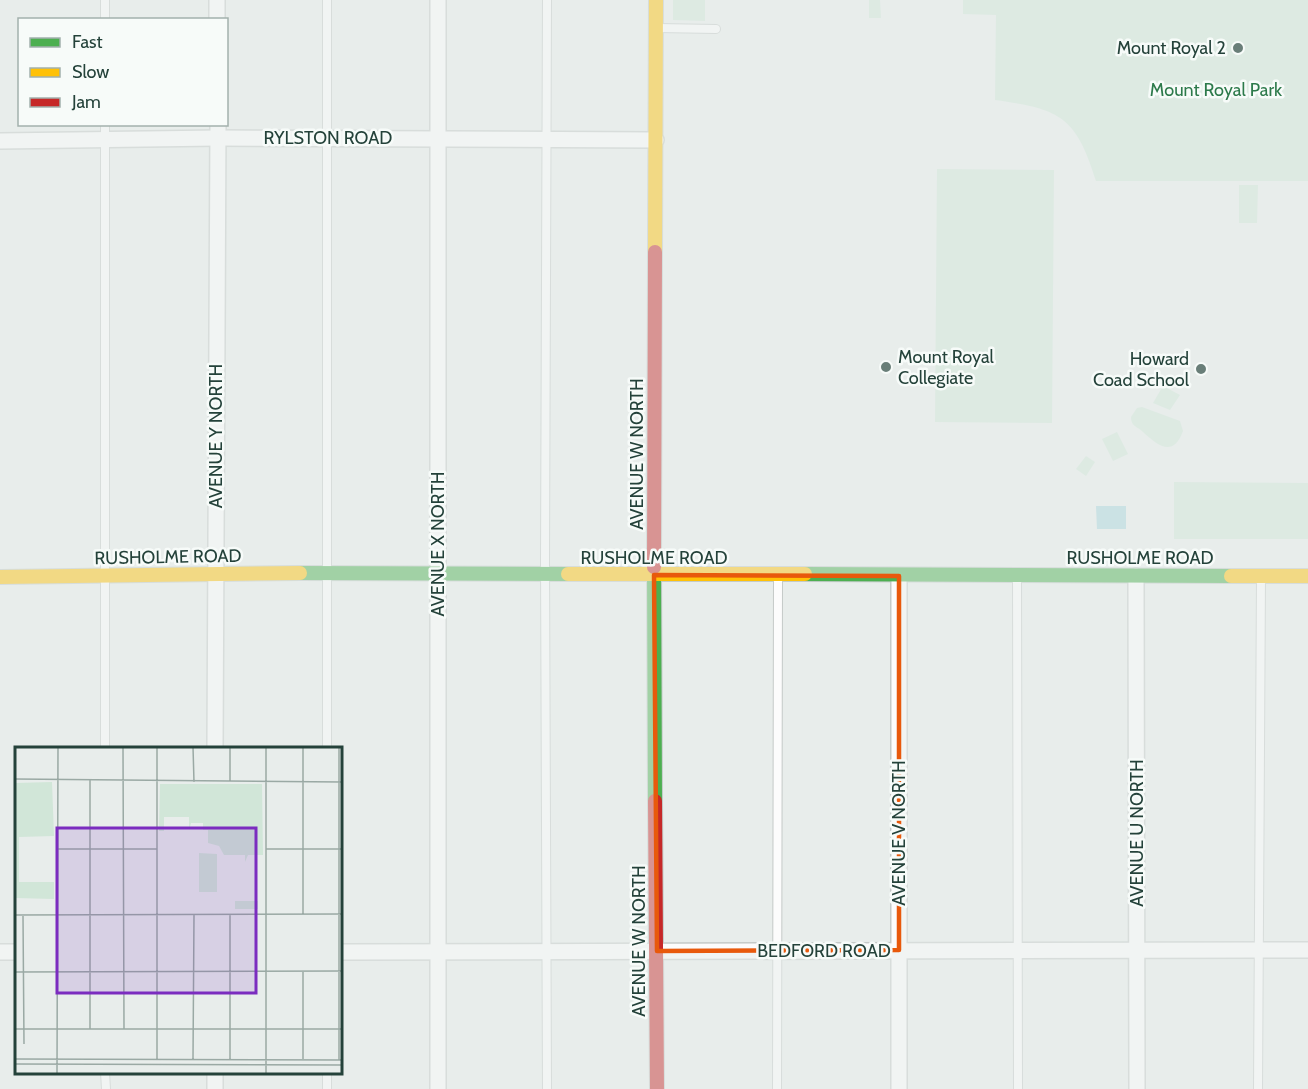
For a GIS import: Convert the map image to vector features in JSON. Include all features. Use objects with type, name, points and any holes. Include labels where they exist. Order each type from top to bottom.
[{"type":"street","points":[[217,0],[217,18]]},
{"type":"street","name":"AVENUE X NORTH","points":[[438,0],[438,1089]]},
{"type":"street","name":"AVENUE W NORTH","points":[[656,0],[654,575],[657,1089]]},
{"type":"street","name":"RYLSTON ROAD","points":[[0,141],[105,132],[218,131],[328,139],[656,140]]},
{"type":"street","name":"AVENUE Y NORTH","points":[[214,747],[218,131]]},
{"type":"street","name":"RUSHOLME ROAD","points":[[0,577],[215,573],[1308,576]]},
{"type":"street","name":"AVENUE V NORTH","points":[[899,576],[899,1089]]},
{"type":"street","name":"AVENUE U NORTH","points":[[1136,576],[1137,1089]]},
{"type":"street","name":"BEDFORD ROAD","points":[[342,951],[1308,950]]},
{"type":"lane","points":[[105,0],[105,18]]},
{"type":"lane","points":[[327,0],[327,747]]},
{"type":"lane","points":[[547,0],[547,1089]]},
{"type":"lane","points":[[656,28],[716,29]]},
{"type":"lane","points":[[105,132],[105,747]]},
{"type":"lane","points":[[1017,575],[1018,1089]]},
{"type":"lane","points":[[777,1089],[778,576]]},
{"type":"lane","points":[[1258,1089],[1261,576]]},
{"type":"lane","points":[[105,1074],[106,1089]]},
{"type":"highlighted area","points":[[654,575],[899,576],[899,950],[657,951]]},
{"type":"green space","points":[[673,0],[705,0],[705,21],[673,20]]},
{"type":"green space","points":[[869,0],[880,0],[881,18],[869,18]]},
{"type":"green space","name":"Mount Royal Park","points":[[963,0],[1308,0],[1308,181],[1096,181],[1081,142],[1062,120],[1050,112],[1035,107],[995,100],[996,15],[963,14]]},
{"type":"green space","points":[[937,169],[1054,170],[1052,423],[935,422]]},
{"type":"green space","points":[[1239,185],[1258,185],[1257,223],[1239,223]]},
{"type":"green space","points":[[1163,386],[1180,395],[1170,410],[1153,403]]},
{"type":"green space","points":[[1142,407],[1180,421],[1183,431],[1175,444],[1170,447],[1159,445],[1133,424],[1131,417],[1137,408]]},
{"type":"green space","points":[[1117,432],[1128,454],[1113,461],[1102,439]]},
{"type":"green space","points":[[1086,456],[1095,462],[1086,476],[1076,469]]},
{"type":"green space","points":[[1174,482],[1308,483],[1308,539],[1174,539]]},
{"type":"water","points":[[1096,506],[1126,506],[1126,529],[1097,529]]},
{"type":"traffic: fast","points":[[654,567],[655,801]]},
{"type":"traffic: fast","points":[[300,573],[568,574]]},
{"type":"traffic: fast","points":[[805,574],[1231,576]]},
{"type":"traffic: slow","points":[[655,252],[656,0]]},
{"type":"traffic: slow","points":[[0,577],[300,573]]},
{"type":"traffic: slow","points":[[568,574],[805,574]]},
{"type":"traffic: slow","points":[[1231,576],[1308,576]]},
{"type":"traffic: jam","points":[[654,567],[655,252]]},
{"type":"traffic: jam","points":[[655,801],[657,1089]]},
{"type":"place","name":"Mount Royal 2","points":[[1238,48]]},
{"type":"place","name":"Mount Royal Collegiate","points":[[886,367]]},
{"type":"place","name":"Howard Coad School","points":[[1201,369]]}]
